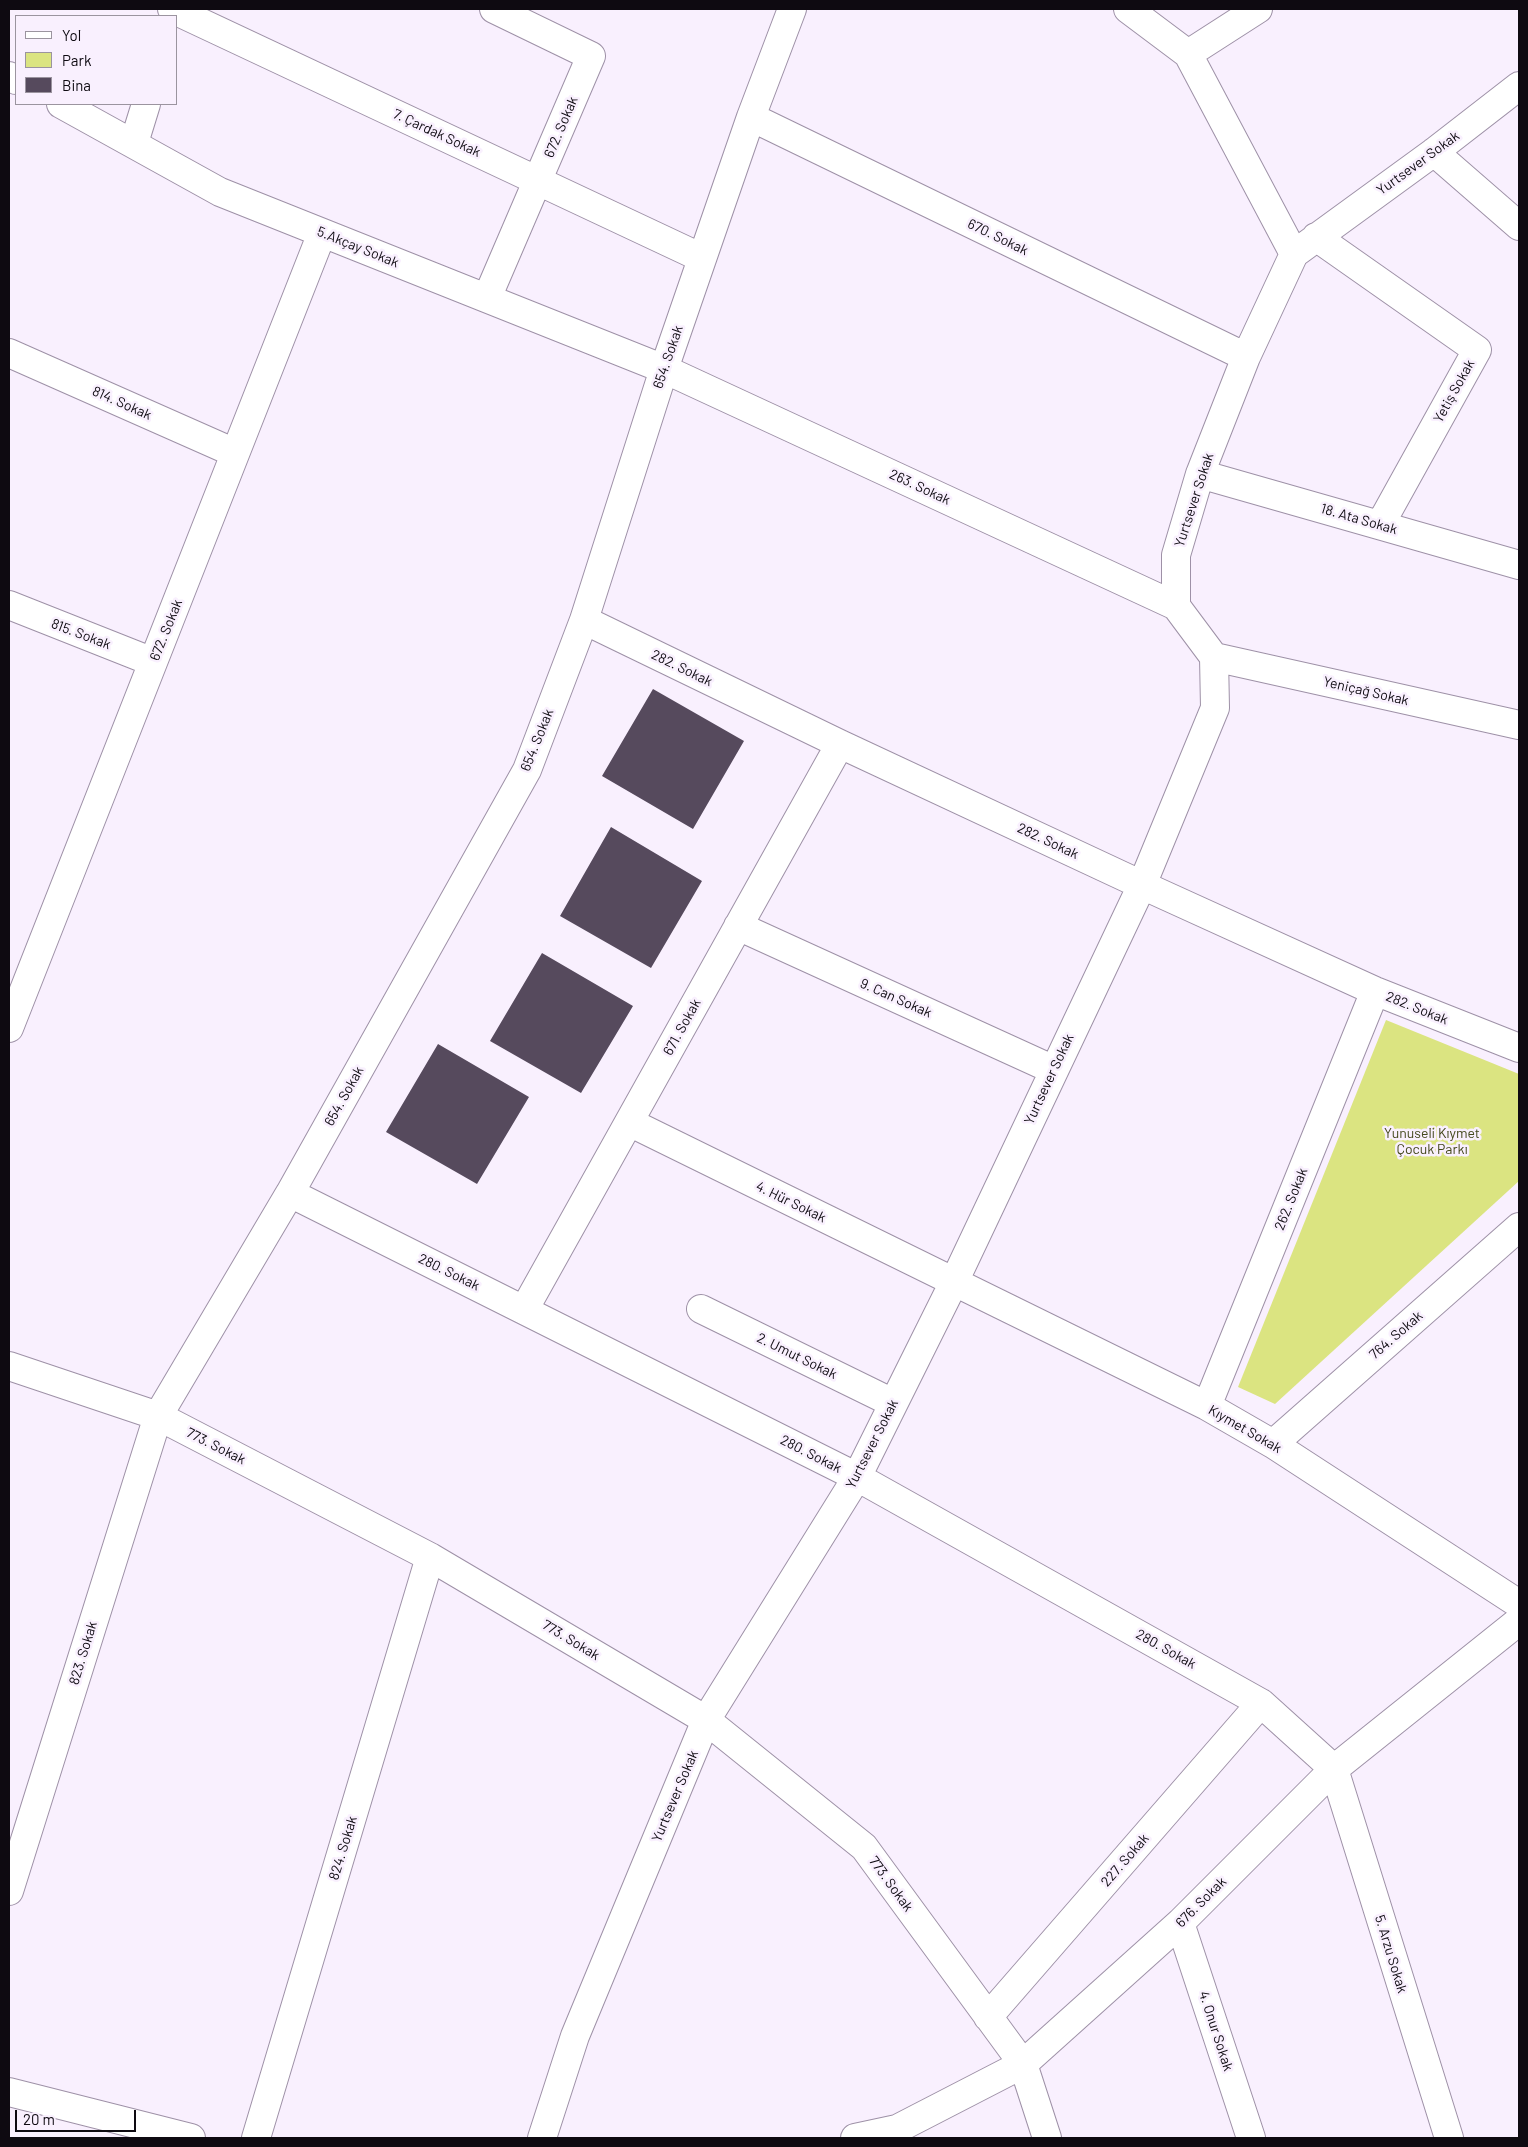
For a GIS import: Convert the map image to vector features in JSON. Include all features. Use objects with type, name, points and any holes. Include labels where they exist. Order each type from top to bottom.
[{"type":"street","name":"672. Sokak","points":[[487,298],[591,56],[494,9]]},
{"type":"street","name":"654. Sokak","points":[[158,1416],[290,1193],[527,770],[584,620],[664,368],[751,117],[792,9]]},
{"type":"street","points":[[1128,9],[1188,54],[1294,254]]},
{"type":"street","points":[[1188,54],[1258,9]]},
{"type":"street","name":"7. Çardak Sokak","points":[[173,11],[702,258]]},
{"type":"street","name":"Yurtsever Sokak","points":[[1176,606],[1176,555],[1200,474],[1246,357],[1294,254],[1434,152],[1519,86]]},
{"type":"street","name":"5.Akçay Sokak","points":[[63,105],[220,192],[664,368]]},
{"type":"street","points":[[134,144],[146,105]]},
{"type":"street","name":"670. Sokak","points":[[751,117],[1246,357]]},
{"type":"street","points":[[1434,152],[1519,226]]},
{"type":"street","name":"672. Sokak","points":[[9,1028],[322,233]]},
{"type":"street","name":"Yetiş Sokak","points":[[1316,237],[1477,350],[1380,525]]},
{"type":"street","name":"814. Sokak","points":[[9,353],[235,453]]},
{"type":"street","name":"263. Sokak","points":[[664,368],[1176,606]]},
{"type":"street","name":"18. Ata Sokak","points":[[1200,474],[1519,565]]},
{"type":"street","name":"815. Sokak","points":[[9,605],[153,662]]},
{"type":"street","points":[[1176,606],[1214,657]]},
{"type":"street","name":"282. Sokak","points":[[584,620],[840,744],[1142,885],[1375,991],[1519,1048]]},
{"type":"street","name":"Yurtsever Sokak","points":[[542,2138],[575,2036],[706,1720],[857,1477],[954,1282],[1142,885],[1215,708],[1214,657]]},
{"type":"street","name":"Yeniçağ Sokak","points":[[1214,657],[1519,725]]},
{"type":"street","name":"671. Sokak","points":[[524,1310],[840,744]]},
{"type":"street","name":"9. Can Sokak","points":[[738,926],[1054,1070]]},
{"type":"street","name":"262. Sokak","points":[[1207,1406],[1375,991]]},
{"type":"street","name":"4. Hür Sokak","points":[[629,1122],[954,1282]]},
{"type":"street","name":"280. Sokak","points":[[290,1193],[857,1477],[1260,1703],[1334,1769]]},
{"type":"street","name":"764. Sokak","points":[[1273,1444],[1519,1227]]},
{"type":"street","name":"Kıymet Sokak","points":[[954,1282],[1207,1406],[1273,1444],[1519,1604]]},
{"type":"street","name":"2. Umut Sokak","points":[[701,1309],[893,1404]]},
{"type":"street","name":"773. Sokak","points":[[9,1366],[158,1416],[430,1558],[706,1720],[864,1847],[1023,2064],[1047,2138]]},
{"type":"street","name":"823. Sokak","points":[[9,1891],[158,1416]]},
{"type":"street","name":"824. Sokak","points":[[256,2138],[430,1558]]},
{"type":"street","name":"676. Sokak","points":[[855,2138],[897,2133],[1023,2064],[1180,1923],[1334,1769],[1519,1621]]},
{"type":"street","name":"227. Sokak","points":[[988,2017],[1260,1703]]},
{"type":"street","name":"5. Arzu Sokak","points":[[1334,1769],[1449,2138]]},
{"type":"street","name":"4. Onur Sokak","points":[[1180,1923],[1251,2138]]},
{"type":"street","points":[[9,2092],[191,2138]]},
{"type":"green space","name":"Yunuseli Kıymet Çocuk Parkı","points":[[1386,1020],[1519,1074],[1519,1181],[1275,1404],[1238,1387]]},
{"type":"building","points":[[653,689],[744,741],[693,829],[602,776]]},
{"type":"building","points":[[611,827],[702,881],[651,968],[560,916]]},
{"type":"building","points":[[542,953],[633,1006],[581,1093],[490,1041]]},
{"type":"building","points":[[438,1044],[529,1097],[477,1184],[386,1132]]}]
